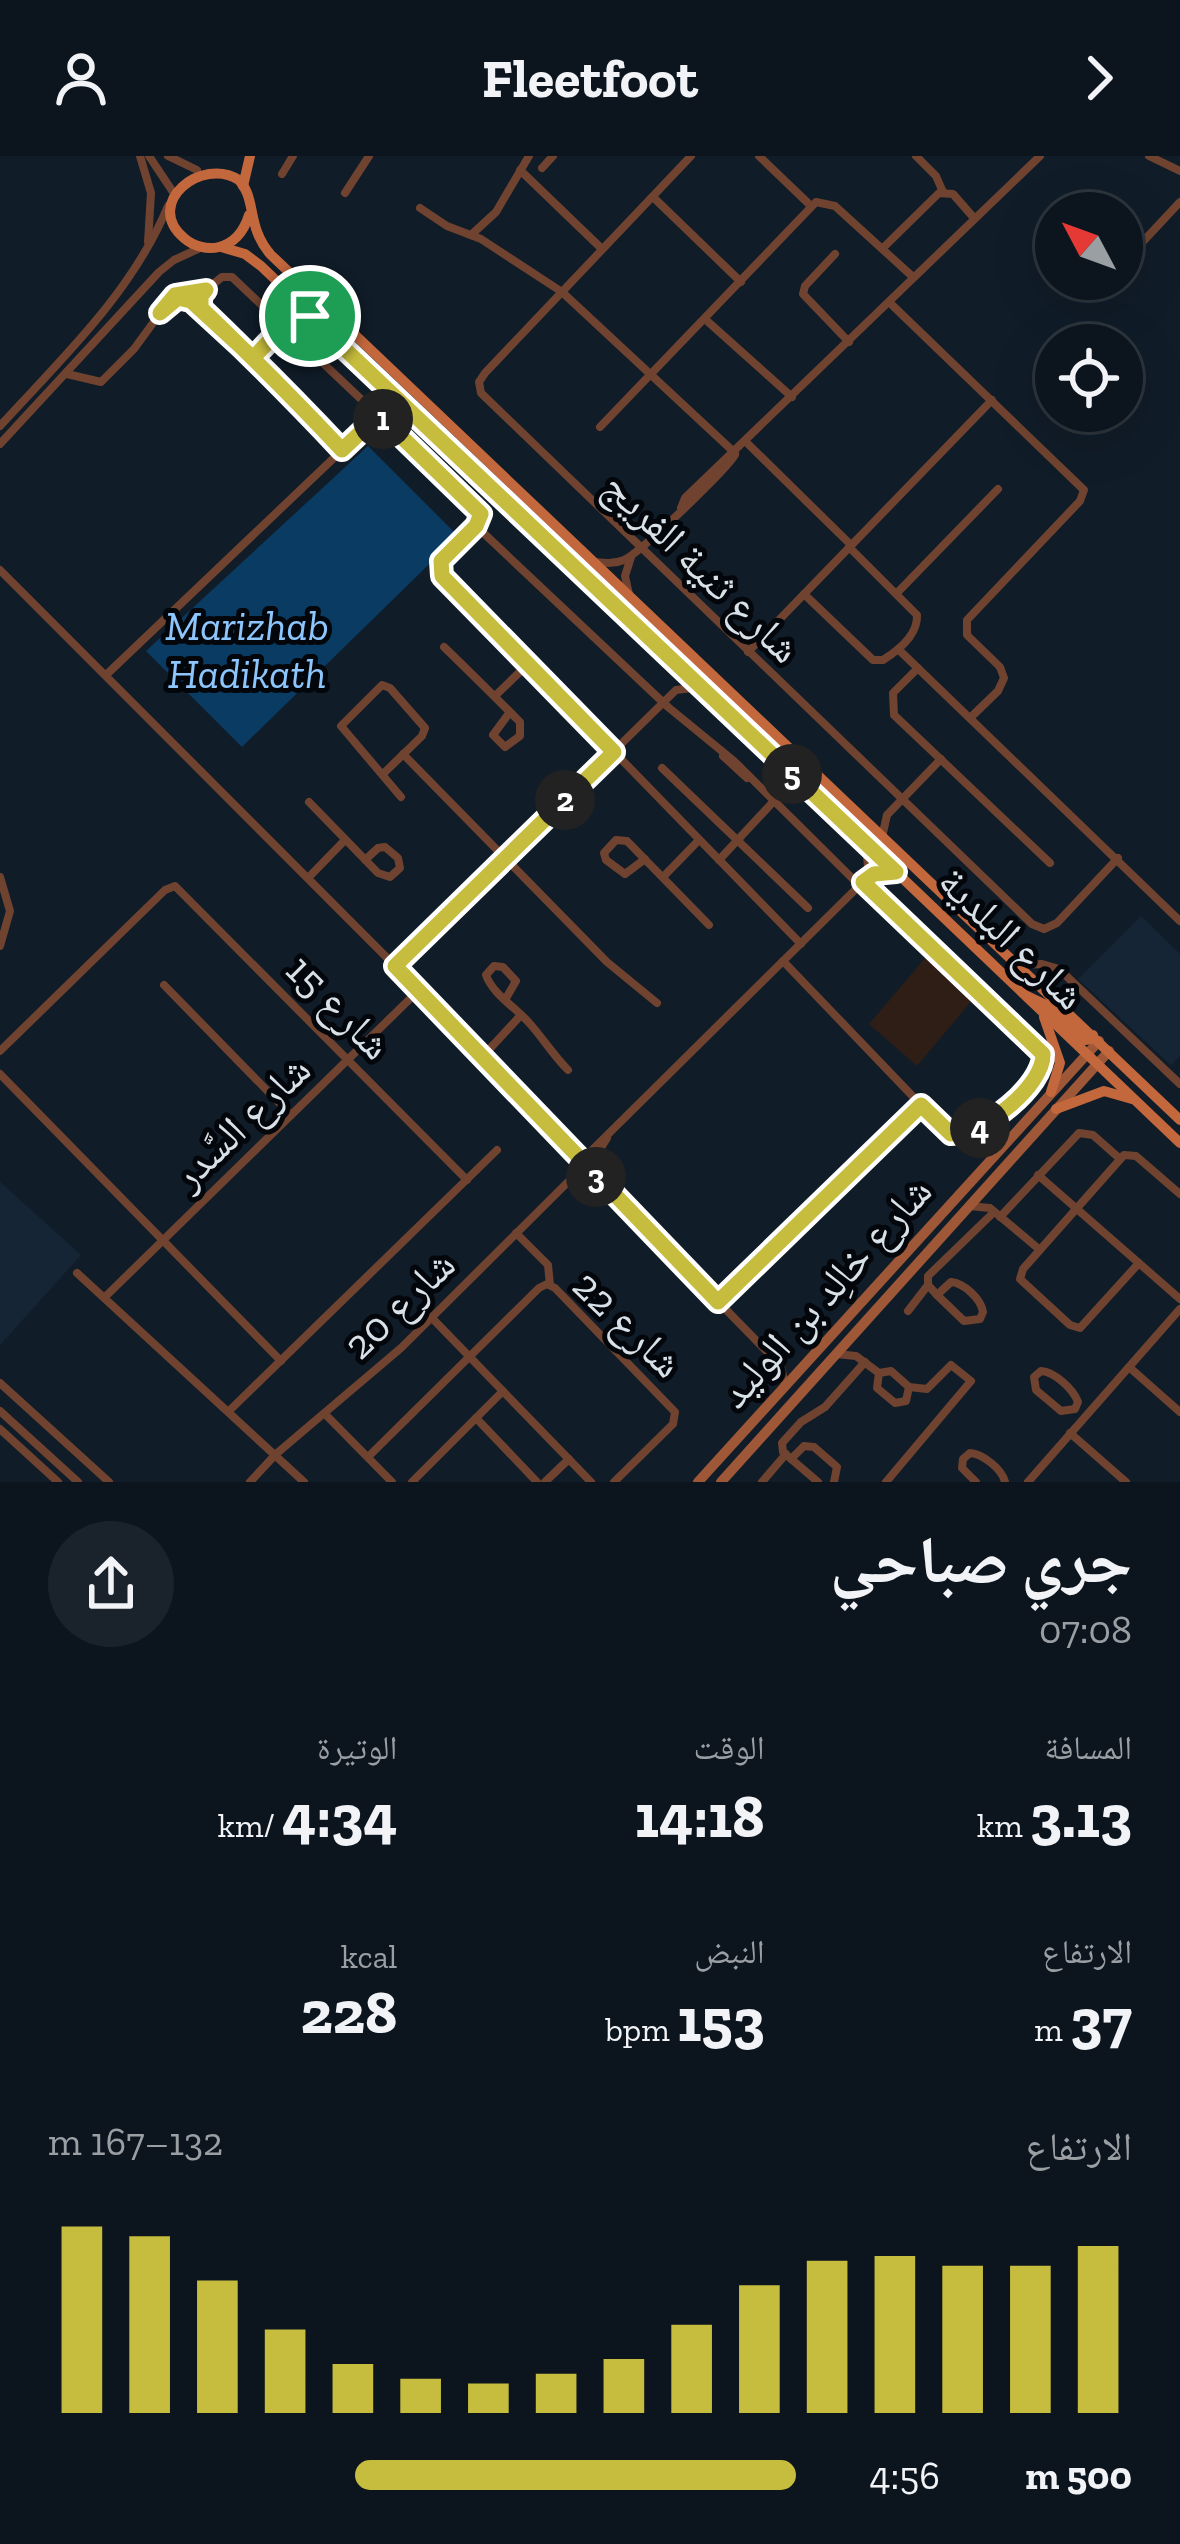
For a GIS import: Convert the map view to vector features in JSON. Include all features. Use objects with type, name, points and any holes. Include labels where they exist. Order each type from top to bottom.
[{"type":"main road","points":[[243,186],[250,156]]},
{"type":"main road","points":[[219,164],[249,196],[249,215],[235,239],[211,247],[180,235],[171,218],[172,196],[182,179],[197,170],[219,164]]},
{"type":"main road","name":"شارع البلدية","points":[[249,215],[271,255],[1178,1118]]},
{"type":"main road","name":"شارع البلدية","points":[[211,247],[254,260],[1180,1143]]},
{"type":"main road","points":[[1024,995],[1050,1007],[1085,1040],[1100,1042]]},
{"type":"main road","points":[[1043,1014],[1060,1064],[1051,1092]]},
{"type":"main road","points":[[1056,1109],[1104,1091],[1135,1100]]},
{"type":"street","points":[[0,426],[91,326],[146,252],[172,196],[145,156]]},
{"type":"street","points":[[145,156],[152,205],[146,252]]},
{"type":"street","points":[[168,156],[197,170]]},
{"type":"street","points":[[282,174],[292,156]]},
{"type":"street","points":[[346,193],[369,156]]},
{"type":"street","points":[[471,235],[496,212],[529,156]]},
{"type":"street","points":[[542,168],[554,156]]},
{"type":"street","name":"شارع ثنية الفريج","points":[[691,156],[484,373],[478,388],[635,552],[748,652],[1037,927],[1057,923],[1118,858]]},
{"type":"street","points":[[759,156],[810,206]]},
{"type":"street","points":[[916,156],[944,192]]},
{"type":"street","points":[[590,560],[613,563],[635,552],[681,508],[685,498],[1040,156]]},
{"type":"street","points":[[1149,156],[1180,171]]},
{"type":"street","points":[[520,170],[602,249]]},
{"type":"street","points":[[884,247],[934,195],[953,194],[974,218]]},
{"type":"street","points":[[653,197],[741,282]]},
{"type":"street","points":[[600,428],[810,206],[830,202],[914,278]]},
{"type":"street","points":[[1143,240],[1179,205]]},
{"type":"street","points":[[420,208],[562,292],[735,453]]},
{"type":"street","points":[[0,444],[165,266],[211,247]]},
{"type":"street","points":[[835,254],[803,293],[849,342]]},
{"type":"street","points":[[201,308],[206,290],[222,277],[232,277],[289,321],[479,511],[476,526],[444,557],[440,571],[801,944]]},
{"type":"street","points":[[64,374],[93,383],[105,380],[175,295],[206,290]]},
{"type":"street","points":[[289,293],[289,321]]},
{"type":"street","points":[[160,313],[178,298],[201,308],[342,450]]},
{"type":"street","points":[[890,302],[1084,490],[1080,501],[967,620],[967,635],[1004,678],[998,691],[970,718]]},
{"type":"street","points":[[253,358],[289,321],[315,318]]},
{"type":"street","points":[[706,320],[792,398]]},
{"type":"street","points":[[78,360],[82,377]]},
{"type":"street","points":[[748,652],[992,400]]},
{"type":"street","points":[[106,675],[379,415]]},
{"type":"street","points":[[746,442],[915,610],[918,621],[898,649],[883,660],[873,660],[804,594]]},
{"type":"street","points":[[898,593],[998,489]]},
{"type":"street","points":[[476,526],[664,703],[734,760],[773,802],[864,881],[1043,1054],[1040,1071],[994,1120],[958,1135],[943,1129],[783,962]]},
{"type":"street","points":[[632,600],[625,576],[635,552]]},
{"type":"street","points":[[0,569],[484,1055],[781,1366],[784,1388]]},
{"type":"street","points":[[445,647],[510,712],[522,728],[513,745],[505,747],[495,740],[494,732],[510,712]]},
{"type":"street","points":[[898,649],[1180,921]]},
{"type":"street","points":[[395,966],[676,690],[675,662]]},
{"type":"street","points":[[494,696],[528,664]]},
{"type":"street","points":[[917,668],[893,692],[891,708],[1050,863]]},
{"type":"street","points":[[382,774],[423,734],[424,725],[390,688],[379,686],[340,726],[401,797]]},
{"type":"street","points":[[676,690],[701,687]]},
{"type":"street","points":[[404,754],[607,962],[657,1003]]},
{"type":"street","points":[[882,839],[886,815],[940,759]]},
{"type":"street","points":[[662,768],[808,908]]},
{"type":"street","points":[[309,802],[365,860],[383,877],[396,874],[400,865],[382,847],[365,860]]},
{"type":"street","points":[[719,860],[773,802]]},
{"type":"street","points":[[858,816],[886,815]]},
{"type":"street","points":[[645,859],[625,874],[604,853],[622,838],[645,859],[710,925]]},
{"type":"street","points":[[308,878],[346,840]]},
{"type":"street","points":[[663,878],[699,840]]},
{"type":"street","points":[[864,881],[866,845]]},
{"type":"street","points":[[864,881],[896,872]]},
{"type":"street","points":[[0,877],[10,911],[0,946]]},
{"type":"street","name":"شارع 20","points":[[250,1482],[431,1317],[585,1165],[610,1131],[864,881]]},
{"type":"street","name":"شارع 15","points":[[0,1051],[172,886],[181,889],[467,1180]]},
{"type":"street","points":[[1020,965],[1060,969],[1180,1084]]},
{"type":"street","points":[[505,1000],[516,981],[503,967],[494,966],[487,972],[487,981],[568,1070]]},
{"type":"street","points":[[164,985],[290,1115]]},
{"type":"street","name":"شارع السَّدر","points":[[105,1297],[419,990]]},
{"type":"street","points":[[484,1055],[521,1015]]},
{"type":"street","name":"شارع خالِد بن الوليد","points":[[721,1482],[1056,1109],[1100,1042]]},
{"type":"street","name":"شارع خالِد بن الوليد","points":[[698,1482],[1051,1092],[1092,1059]]},
{"type":"street","points":[[0,1074],[280,1361]]},
{"type":"street","points":[[1178,1118],[1180,1102]]},
{"type":"street","points":[[718,1302],[921,1105]]},
{"type":"street","points":[[908,1311],[937,1266],[1078,1133],[1093,1136],[1120,1159]]},
{"type":"street","points":[[229,1411],[497,1150]]},
{"type":"street","points":[[1139,1263],[1085,1324],[1076,1328],[1021,1282],[1022,1272],[1120,1159],[1136,1156],[1180,1194]]},
{"type":"street","points":[[1038,1175],[1180,1299]]},
{"type":"street","points":[[986,1188],[995,1213]]},
{"type":"street","points":[[969,1206],[995,1213],[1040,1250]]},
{"type":"street","points":[[516,1233],[548,1265],[550,1285]]},
{"type":"street","points":[[77,1273],[304,1482]]},
{"type":"street","points":[[928,1286],[964,1321],[974,1322],[983,1312],[979,1301],[956,1281],[938,1295]]},
{"type":"street","name":"شارع 22","points":[[368,1456],[539,1288],[550,1285],[675,1412],[674,1424],[614,1482]]},
{"type":"street","points":[[1028,1482],[1180,1309]]},
{"type":"street","points":[[431,1317],[591,1482]]},
{"type":"street","points":[[854,1333],[861,1359]]},
{"type":"street","points":[[836,1354],[861,1359],[879,1373],[891,1371],[909,1387],[927,1389],[951,1365],[971,1382],[886,1482]]},
{"type":"street","points":[[818,1482],[789,1457],[781,1446],[783,1440],[825,1407],[861,1359]]},
{"type":"street","points":[[781,1366],[802,1368]]},
{"type":"street","points":[[1129,1367],[1180,1412]]},
{"type":"street","points":[[1051,1372],[1074,1394],[1075,1409],[1061,1411],[1036,1390],[1037,1373],[1051,1372]]},
{"type":"street","points":[[879,1373],[877,1388],[895,1403],[907,1401],[909,1387]]},
{"type":"street","points":[[0,1383],[109,1482]]},
{"type":"street","points":[[412,1482],[502,1391]]},
{"type":"street","points":[[1075,1409],[1084,1418]]},
{"type":"street","points":[[0,1412],[78,1482]]},
{"type":"street","points":[[325,1414],[392,1482]]},
{"type":"street","points":[[476,1418],[541,1482],[568,1459]]},
{"type":"street","points":[[0,1429],[58,1482]]},
{"type":"street","points":[[1070,1433],[1126,1482]]},
{"type":"street","points":[[762,1482],[803,1446],[814,1447],[836,1467],[835,1482]]},
{"type":"street","points":[[976,1482],[962,1468],[970,1453],[980,1454],[1005,1482]]},
{"type":"street","points":[[69,1474],[83,1459]]},
{"type":"shaded area","points":[[1141,916],[1180,954],[1180,1056],[1171,1065],[1078,979]]},
{"type":"shaded area","points":[[926,957],[974,998],[917,1066],[869,1024]]},
{"type":"shaded area","points":[[0,1182],[81,1255],[0,1345]]},
{"type":"green space","name":"Marizhab Hadikath","points":[[368,446],[458,536],[242,747],[146,651]]},
{"type":"route","points":[[310,316],[292,317],[253,358],[201,308],[198,305],[191,301],[178,298],[160,313],[175,295],[206,290],[201,308],[342,450],[379,415],[427,459],[481,514],[476,526],[441,561],[442,576],[614,752],[395,966],[718,1302],[921,1105],[951,1134],[983,1126],[1040,1071],[1043,1054],[863,882],[874,874],[896,872],[310,316]]}]
